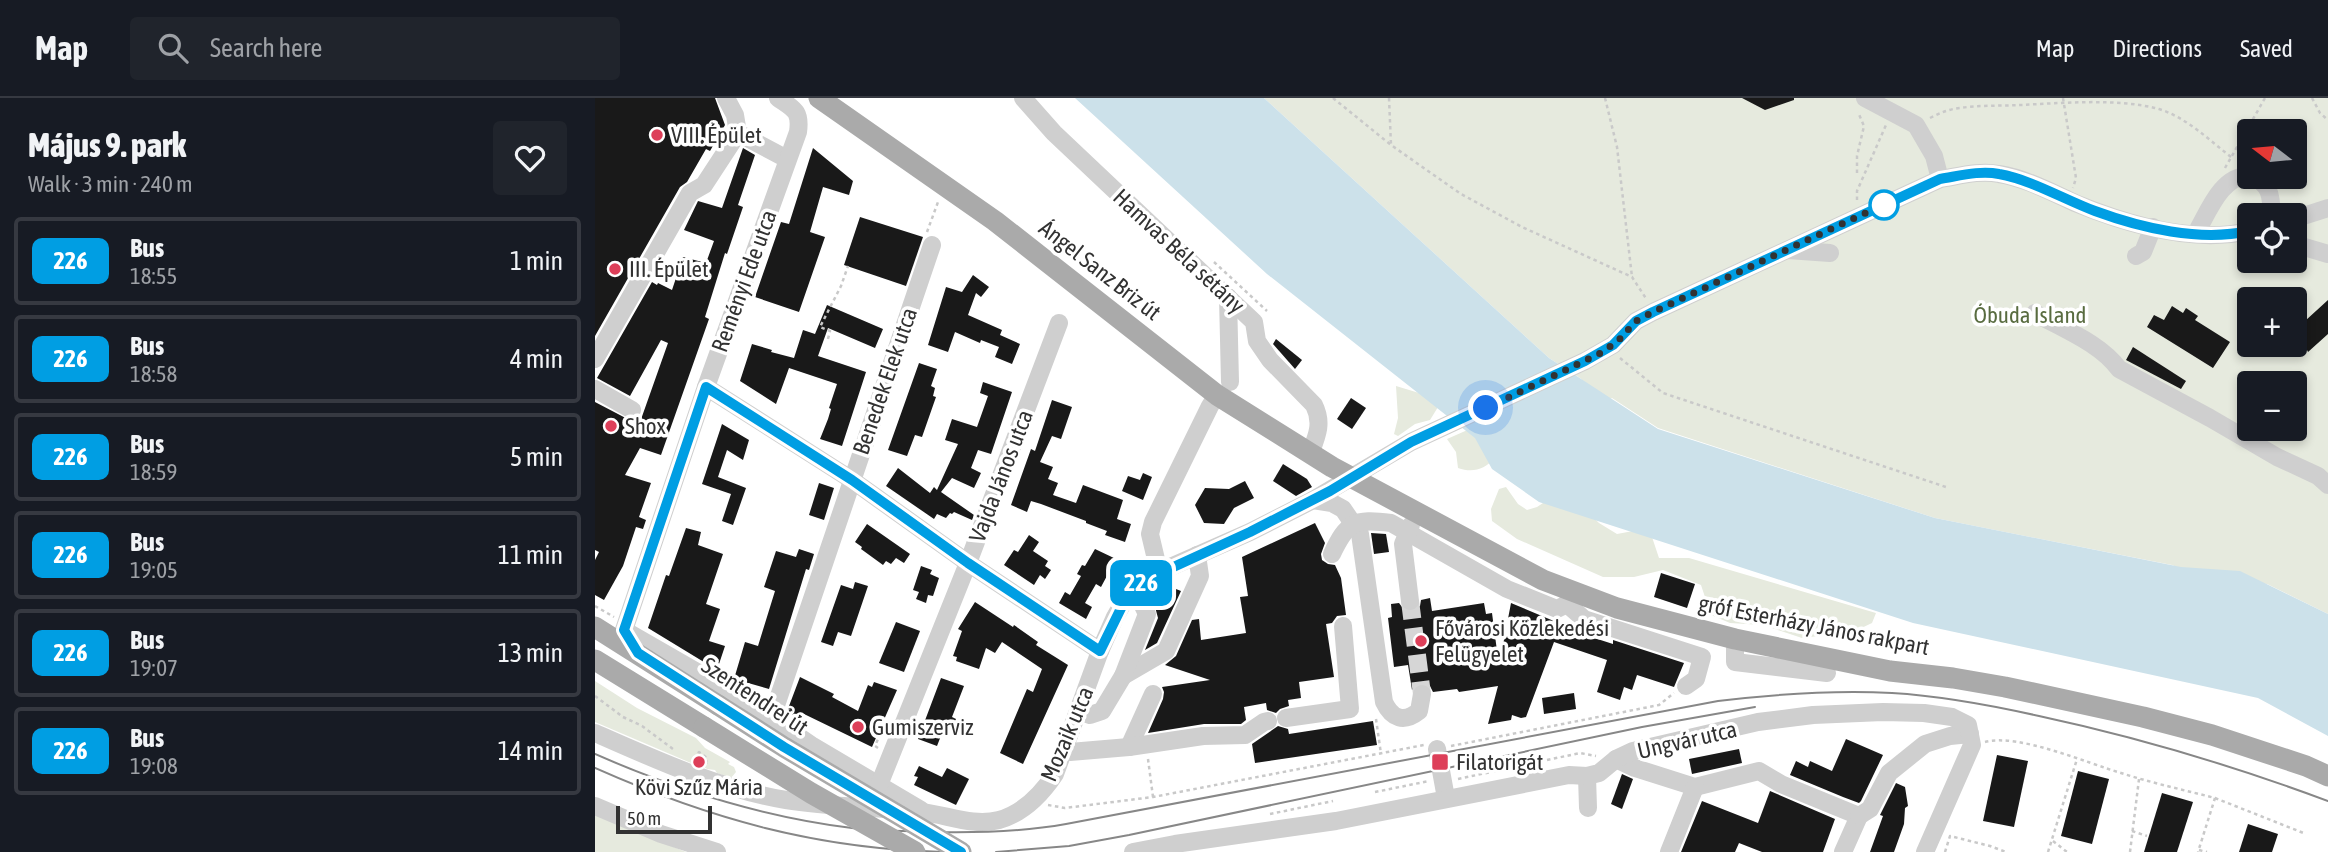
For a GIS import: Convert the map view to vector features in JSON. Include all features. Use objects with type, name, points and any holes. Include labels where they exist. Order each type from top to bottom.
[{"type":"main road","name":"Ángel Sanz Briz út","points":[[819,98],[995,221],[1310,454],[1353,478]]},
{"type":"main road","name":"gróf Esterházy János rakpart","points":[[1353,478],[1569,598],[1735,639],[1890,671],[1953,678],[2092,705],[2212,735],[2328,776]]},
{"type":"main road","points":[[611,622],[638,653]]},
{"type":"main road","name":"Szentendrei út","points":[[595,627],[784,747],[961,852]]},
{"type":"main road","points":[[599,664],[811,793],[915,852]]},
{"type":"street","points":[[595,359],[690,193],[704,184],[738,132],[735,115],[726,98]]},
{"type":"street","name":"Reményi Ede utca","points":[[611,622],[706,387],[798,132],[800,119],[796,110],[778,98]]},
{"type":"street","name":"Hamvas Béla sétány","points":[[1023,98],[1053,133],[1254,322],[1257,341],[1270,360],[1314,405],[1320,422],[1310,454]]},
{"type":"street","points":[[1860,102],[1890,110],[1916,125],[1934,156],[1940,179]]},
{"type":"street","points":[[738,132],[787,159]]},
{"type":"street","name":"Mozaik utca","points":[[923,812],[966,821],[996,821],[1025,808],[1035,799],[1055,774],[1079,711],[1095,648],[1134,587],[1159,572],[1250,532],[1313,500],[1411,442],[1608,349],[1636,321],[1653,312],[1940,179],[1998,173],[2096,211],[2153,227],[2196,233],[2237,233]]},
{"type":"street","points":[[2196,233],[2226,185],[2237,177]]},
{"type":"street","points":[[2307,215],[2328,208]]},
{"type":"street","points":[[2136,256],[2143,253],[2153,227]]},
{"type":"street","name":"Benedek Elek utca","points":[[772,717],[932,244]]},
{"type":"street","points":[[2307,248],[2328,254]]},
{"type":"street","points":[[1784,250],[1830,253]]},
{"type":"street","points":[[1159,572],[1150,534],[1153,522],[1210,406],[1223,389],[1227,297]]},
{"type":"street","points":[[2035,313],[2101,351],[2119,369],[2277,457],[2318,476],[2328,485]]},
{"type":"street","name":"Vajda János utca","points":[[879,785],[968,563],[1059,323]]},
{"type":"street","points":[[706,387],[852,480],[968,563],[1095,648]]},
{"type":"street","points":[[595,389],[632,410]]},
{"type":"street","points":[[1313,500],[1332,503],[1343,509],[1360,534],[1384,702],[1389,713],[1398,719],[1411,718],[1419,711],[1422,694]]},
{"type":"street","points":[[1410,601],[1403,544],[1419,513]]},
{"type":"street","points":[[1332,554],[1342,531],[1354,524],[1391,523],[1521,594],[1557,609],[1569,598],[1584,619],[1702,657],[1696,679],[1686,686]]},
{"type":"street","points":[[1123,677],[1165,652],[1200,576],[1197,555]]},
{"type":"street","points":[[1079,711],[1090,715],[1102,711],[1123,677],[1147,614],[1134,587]]},
{"type":"street","points":[[611,622],[772,717],[923,812]]},
{"type":"street","points":[[1064,750],[1070,752],[1138,746],[1203,736],[1245,735],[1263,722],[1350,709],[1343,626]]},
{"type":"street","points":[[1735,639],[1735,662],[1827,673]]},
{"type":"street","points":[[1138,746],[1153,694]]},
{"type":"street","name":"Ungvár utca","points":[[1133,852],[1336,821],[1444,786],[1569,775],[1587,776],[1599,773],[1616,759],[1633,751],[1785,717],[1884,712],[1924,713],[1967,733]]},
{"type":"street","points":[[595,733],[694,774],[751,792],[788,800],[923,812]]},
{"type":"street","points":[[1843,852],[1859,816],[1871,809],[1889,773],[1925,744],[1967,733]]},
{"type":"street","points":[[1925,852],[1967,733]]},
{"type":"street","points":[[1437,748],[1444,786]]},
{"type":"street","points":[[1616,759],[1635,768],[1695,787],[1759,771],[1781,784],[1859,816]]},
{"type":"street","points":[[833,804],[844,789],[845,775],[840,762]]},
{"type":"street","points":[[1587,776],[1588,808]]},
{"type":"street","points":[[1669,852],[1695,787]]},
{"type":"street","points":[[595,806],[661,834],[717,852]]},
{"type":"path","points":[[1333,98],[1430,174],[1491,211],[1632,277]]},
{"type":"path","points":[[1388,98],[1391,145]]},
{"type":"path","points":[[1605,98],[1617,146],[1632,277],[1653,312]]},
{"type":"path","points":[[2063,98],[2076,178],[2068,200]]},
{"type":"path","points":[[2220,176],[2266,98]]},
{"type":"path","points":[[2312,98],[2320,113],[2328,120]]},
{"type":"path","points":[[1857,173],[1857,156],[1864,126],[1860,102]]},
{"type":"path","points":[[1916,125],[1944,111],[1962,107],[2131,103],[2160,109],[2185,121],[2231,157]]},
{"type":"path","points":[[1855,217],[1857,191],[1890,110]]},
{"type":"path","points":[[932,244],[927,231],[939,201]]},
{"type":"path","points":[[828,339],[830,331],[820,327],[848,267]]},
{"type":"path","points":[[1608,349],[1663,393],[1946,487]]},
{"type":"path","points":[[595,606],[611,622]]},
{"type":"path","points":[[1035,799],[1065,808],[1153,797],[1416,747],[1436,744],[1437,748],[1659,705],[1678,689],[1686,686]]},
{"type":"path","points":[[595,696],[642,726],[677,753]]},
{"type":"path","points":[[1967,733],[1992,740],[2020,743],[2215,799],[2307,834]]},
{"type":"path","points":[[1138,746],[1153,797]]},
{"type":"path","points":[[1375,792],[1444,786],[1580,753],[1616,759]]},
{"type":"path","points":[[688,759],[693,761]]},
{"type":"path","points":[[2048,852],[2077,759]]},
{"type":"path","points":[[2130,852],[2139,778]]},
{"type":"path","points":[[2207,852],[2198,851],[2215,799]]},
{"type":"path","points":[[2132,831],[2147,836]]},
{"type":"path","points":[[1945,852],[1950,836],[2006,852]]},
{"type":"path","points":[[2052,840],[2067,852]]},
{"type":"green space","name":"Óbuda Island","points":[[1264,98],[2328,98],[2328,614],[2267,584],[2201,578],[2172,565],[1935,518],[1658,428],[1612,398],[1606,401],[1580,378],[1549,358]]},
{"type":"green space","points":[[1396,386],[1429,396],[1438,407],[1430,420],[1415,424],[1398,436],[1394,434],[1398,418]]},
{"type":"green space","points":[[1472,428],[1494,458],[1482,468],[1458,468],[1456,452],[1447,439]]},
{"type":"green space","points":[[1506,487],[1518,504],[1527,510],[1555,495],[1576,500],[1599,523],[1617,534],[1649,528],[1659,558],[1689,558],[1876,613],[1872,623],[1853,632],[1802,638],[1763,625],[1730,623],[1711,615],[1701,585],[1663,570],[1634,577],[1603,577],[1517,539],[1492,521],[1491,509],[1499,489]]},
{"type":"green space","points":[[595,681],[637,708],[696,738],[705,748],[730,762],[728,764],[734,767],[736,772],[731,778],[701,765],[701,757],[698,755],[693,756],[691,763],[595,722]]},
{"type":"green space","points":[[595,815],[686,852],[595,852]]},
{"type":"water","points":[[1075,98],[1264,98],[1549,358],[1658,429],[1935,518],[2181,567],[2240,571],[2328,614],[2328,736],[2258,698],[1913,623],[1539,502],[1492,469],[1475,438],[1267,274]]},
{"type":"building","points":[[595,98],[715,98],[725,125],[710,151],[706,149],[687,182],[680,187],[595,336]]},
{"type":"building","points":[[1742,98],[1794,98],[1794,100],[1765,110]]},
{"type":"building","points":[[743,148],[755,155],[738,205],[743,207],[705,317],[709,319],[661,455],[640,448],[625,475],[651,483],[639,517],[646,520],[643,529],[636,527],[623,566],[604,600],[595,595],[595,560],[599,552],[595,550],[595,402],[639,425],[668,343],[661,340],[630,396],[597,378],[652,282],[672,290],[683,257],[706,263],[714,241],[684,230],[698,201],[722,208]]},
{"type":"building","points":[[813,148],[853,181],[849,195],[823,187],[810,232],[825,237],[799,312],[755,297],[781,222],[789,224]]},
{"type":"building","points":[[860,217],[923,237],[906,286],[844,265]]},
{"type":"building","points":[[973,275],[989,287],[981,297],[976,293],[968,315],[1002,330],[1000,335],[1020,344],[1012,364],[995,357],[999,347],[981,340],[980,343],[955,332],[948,352],[928,345],[946,287],[962,292]]},
{"type":"building","points":[[2328,300],[2328,334],[2308,352],[2307,350],[2307,319]]},
{"type":"building","points":[[827,305],[883,329],[875,348],[828,328],[818,356],[866,372],[842,446],[820,439],[837,384],[789,368],[776,404],[740,381],[752,344],[794,358],[803,330],[815,334]]},
{"type":"building","points":[[2172,306],[2183,313],[2186,308],[2198,316],[2195,320],[2230,342],[2213,368],[2147,327],[2154,315],[2164,320]]},
{"type":"building","points":[[1276,339],[1302,360],[1295,369],[1273,344]]},
{"type":"building","points":[[2133,347],[2186,381],[2181,389],[2126,360]]},
{"type":"building","points":[[919,363],[937,369],[931,386],[935,388],[933,396],[936,397],[922,437],[915,435],[907,456],[888,450]]},
{"type":"building","points":[[983,382],[1012,392],[991,454],[978,450],[971,468],[981,473],[974,488],[952,478],[941,492],[974,515],[972,520],[954,512],[946,518],[937,514],[934,519],[886,486],[898,468],[930,493],[934,487],[937,490],[958,444],[945,440],[952,419],[977,427],[988,396],[980,393]]},
{"type":"building","points":[[1351,398],[1366,408],[1352,429],[1337,419]]},
{"type":"building","points":[[1052,400],[1072,407],[1061,439],[1052,436],[1040,462],[1053,467],[1048,479],[1058,483],[1053,495],[1076,503],[1083,485],[1123,500],[1117,519],[1131,524],[1125,542],[1105,535],[1107,531],[1086,521],[1041,504],[1031,501],[1027,512],[1011,505],[1031,449],[1035,451]]},
{"type":"building","points":[[722,424],[749,440],[743,460],[727,450],[718,477],[746,488],[733,525],[722,521],[731,494],[702,484]]},
{"type":"building","points":[[1283,464],[1307,479],[1312,487],[1296,496],[1273,481]]},
{"type":"building","points":[[1143,473],[1152,477],[1143,500],[1122,491],[1128,476],[1140,480]]},
{"type":"building","points":[[1245,481],[1254,498],[1234,508],[1224,524],[1204,523],[1195,505],[1205,488],[1229,489]]},
{"type":"building","points":[[819,483],[834,488],[824,520],[809,515]]},
{"type":"building","points":[[1315,523],[1325,543],[1322,560],[1335,565],[1341,578],[1346,615],[1337,616],[1332,623],[1326,624],[1334,677],[1299,682],[1301,698],[1288,700],[1289,706],[1276,713],[1267,710],[1266,703],[1244,707],[1246,720],[1241,724],[1204,724],[1148,733],[1163,699],[1162,687],[1210,680],[1165,665],[1176,656],[1192,620],[1199,619],[1201,640],[1246,633],[1240,597],[1248,596],[1242,557]]},
{"type":"building","points":[[867,524],[910,554],[904,563],[896,558],[891,564],[886,561],[883,565],[861,549],[855,542]]},
{"type":"building","points":[[686,528],[701,532],[698,545],[723,554],[706,604],[720,609],[709,641],[725,646],[717,670],[648,628]]},
{"type":"building","points":[[1371,533],[1386,534],[1389,552],[1374,554]]},
{"type":"building","points":[[1029,535],[1039,542],[1033,551],[1048,561],[1045,566],[1051,570],[1045,579],[1040,575],[1034,585],[1004,565],[1014,550],[1018,552]]},
{"type":"building","points":[[799,549],[814,554],[809,570],[806,569],[769,689],[734,679],[745,642],[758,646],[775,591],[764,587],[776,551],[796,557]]},
{"type":"building","points":[[1095,549],[1116,559],[1101,587],[1096,584],[1085,603],[1092,607],[1086,619],[1059,603],[1065,592],[1070,595],[1081,576],[1077,574]]},
{"type":"building","points":[[921,566],[932,570],[930,574],[939,578],[933,596],[928,595],[926,603],[916,599],[919,592],[913,590]]},
{"type":"building","points":[[1661,573],[1695,584],[1687,608],[1654,597]]},
{"type":"building","points":[[855,582],[868,586],[851,636],[838,632],[833,646],[821,642],[841,585],[853,589]]},
{"type":"building","points":[[1166,585],[1181,591],[1157,643],[1145,650],[1158,618],[1154,603],[1160,587]]},
{"type":"building","points":[[1430,598],[1432,611],[1484,603],[1486,614],[1492,613],[1499,666],[1511,603],[1561,624],[1560,627],[1613,644],[1613,640],[1684,663],[1674,687],[1637,675],[1632,690],[1624,687],[1620,700],[1597,692],[1607,660],[1554,642],[1526,717],[1512,715],[1511,720],[1488,724],[1498,686],[1459,692],[1457,689],[1433,692],[1430,686],[1423,683],[1417,684],[1412,690],[1408,665],[1394,667],[1388,618],[1392,617],[1391,604],[1399,603],[1405,611],[1412,612],[1420,606],[1421,600]]},
{"type":"building","points":[[975,602],[1013,627],[1014,625],[1038,642],[1036,645],[1068,665],[1023,764],[1000,753],[1027,689],[1033,692],[1042,669],[1002,642],[995,653],[986,648],[979,669],[956,661],[957,657],[953,656],[962,631],[958,629]]},
{"type":"building","points":[[896,622],[920,631],[904,672],[879,663]]},
{"type":"building","points":[[800,677],[834,694],[832,697],[858,711],[868,685],[872,687],[874,682],[897,690],[872,747],[804,714],[801,722],[786,714]]},
{"type":"building","points":[[941,678],[964,686],[952,717],[956,719],[951,731],[944,728],[937,746],[918,739]]},
{"type":"building","points":[[1574,693],[1576,709],[1544,714],[1542,698]]},
{"type":"building","points":[[1373,721],[1377,745],[1255,763],[1252,744],[1278,726],[1288,729],[1289,734]]},
{"type":"building","points":[[1846,739],[1883,755],[1859,803],[1790,775],[1796,761],[1808,767],[1810,761],[1832,771]]},
{"type":"building","points":[[1739,749],[1742,763],[1692,774],[1689,759]]},
{"type":"building","points":[[1997,755],[2028,761],[2014,827],[1983,821]]},
{"type":"building","points":[[919,766],[942,777],[947,768],[969,779],[956,805],[914,785],[918,777],[914,776]]},
{"type":"building","points":[[2078,771],[2109,779],[2092,844],[2061,836]]},
{"type":"building","points":[[1622,774],[1633,779],[1622,809],[1611,804]]},
{"type":"building","points":[[1896,783],[1905,787],[1908,806],[1905,808],[1904,824],[1894,852],[1870,852],[1883,816],[1880,815]]},
{"type":"building","points":[[1770,791],[1835,819],[1823,852],[1762,852],[1739,843],[1735,852],[1681,852],[1702,801],[1758,823]]},
{"type":"building","points":[[2162,793],[2193,802],[2177,852],[2144,852]]},
{"type":"building","points":[[2248,824],[2278,834],[2272,852],[2239,852]]},
{"type":"tunnel","points":[[1410,601],[1422,694]]},
{"type":"tram line","points":[[595,754],[689,790],[785,817],[872,830],[999,831],[1066,824],[1718,701],[1805,693],[1870,692],[1911,694],[1966,702],[2076,724],[2185,753],[2328,801]]},
{"type":"tram line","points":[[996,852],[1069,846],[1129,835],[1642,727],[1755,707]]},
{"type":"tram line","points":[[595,768],[680,802],[765,828],[852,845],[944,852]]},
{"type":"bus line","name":"226","points":[[961,852],[784,747],[638,653],[624,630],[706,387],[852,480],[968,563],[1100,651],[1127,596],[1134,587],[1159,572],[1250,532],[1307,503],[1411,442],[1599,354],[1618,341],[1639,319],[1940,179],[1998,173],[2096,211],[2153,227],[2179,232],[2237,233]]},
{"type":"place","name":"VIII. Épület","points":[[657,135]]},
{"type":"place","name":"III. Épület","points":[[615,269]]},
{"type":"place","name":"Shox","points":[[611,426]]},
{"type":"place","name":"Fővárosi Közlekedési Felügyelet","points":[[1421,641]]},
{"type":"place","name":"Gumiszerviz","points":[[858,727]]},
{"type":"place","name":"Kövi Szűz Mária","points":[[699,762]]},
{"type":"place","name":"Filatorigát","points":[[1440,762]]},
{"type":"route","points":[[1486,408],[1608,349],[1639,319],[1889,202],[1884,205]]}]
